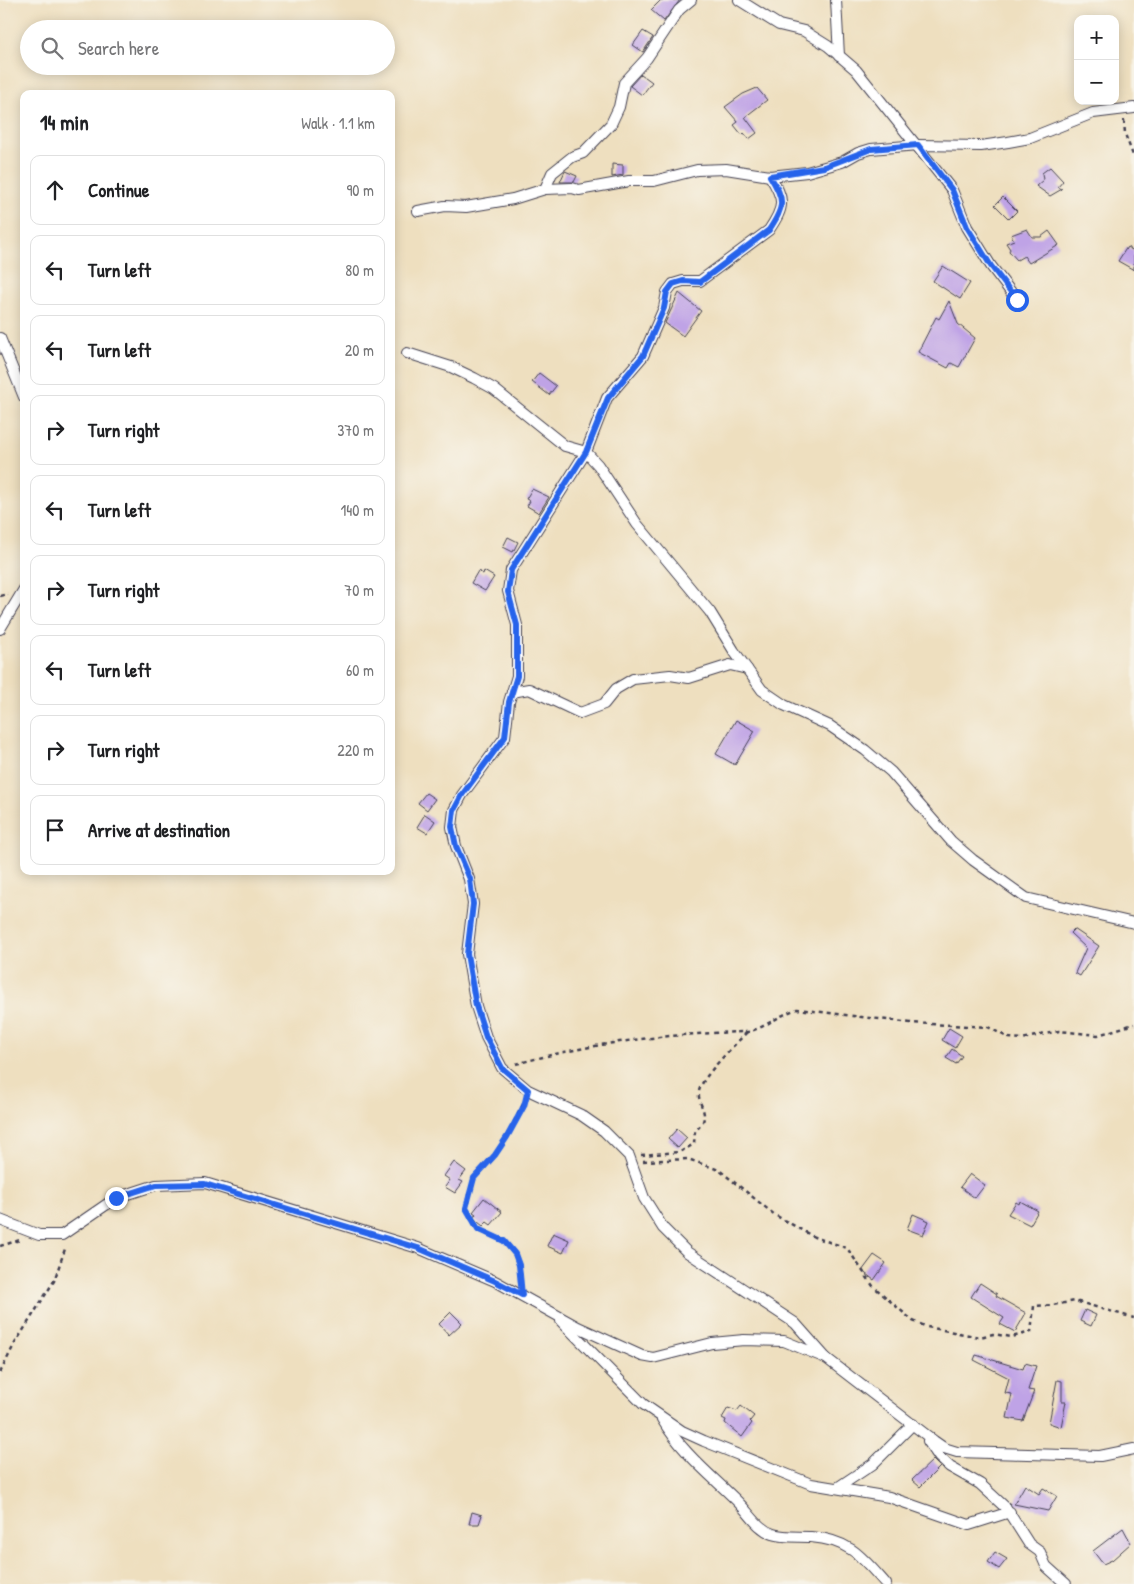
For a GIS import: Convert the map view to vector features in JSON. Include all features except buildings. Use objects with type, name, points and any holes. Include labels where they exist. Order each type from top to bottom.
[{"type":"street","points":[[545,189],[552,173],[572,157],[583,153],[592,141],[611,124],[619,107],[624,83],[647,58],[679,10],[691,0]]},
{"type":"street","points":[[739,0],[779,26],[804,31],[840,56],[856,70],[878,99],[918,145],[952,190],[967,227],[991,266],[1017,300]]},
{"type":"street","points":[[836,0],[840,56]]},
{"type":"street","points":[[418,210],[445,206],[466,207],[513,199],[545,189],[572,188],[579,190],[629,181],[654,181],[705,169],[726,169],[770,176],[824,167],[871,149],[918,145],[981,146],[1030,138],[1093,113],[1129,108]]},
{"type":"street","points":[[770,176],[782,197],[782,207],[777,218],[769,230],[700,282],[683,281],[673,284],[643,356],[608,398],[586,452],[511,570],[508,592],[517,625],[517,676],[512,692],[505,737],[462,795],[454,810],[452,827],[456,846],[470,879],[473,904],[467,954],[476,1006],[486,1037],[502,1068],[528,1090],[581,1115],[604,1131],[630,1158],[644,1198],[663,1228],[687,1252],[795,1323],[826,1358],[913,1424],[950,1468],[980,1484],[1010,1512],[1023,1537],[1040,1552],[1046,1566],[1066,1584]]},
{"type":"street","points":[[0,338],[20,387]]},
{"type":"street","points":[[407,353],[452,367],[474,378],[494,390],[565,446],[586,452],[598,465],[637,524],[710,612],[762,690],[784,705],[830,726],[866,750],[891,772],[951,841],[973,860],[1026,898],[1134,923]]},
{"type":"street","points":[[0,629],[20,596]]},
{"type":"street","points":[[512,692],[529,689],[580,713],[604,704],[616,689],[633,679],[670,675],[689,678],[730,665],[747,669]]},
{"type":"street","points":[[0,1220],[39,1235],[62,1235],[116,1198],[156,1185],[205,1184],[418,1248],[495,1281],[552,1312],[642,1356],[653,1358],[712,1343],[770,1339],[792,1344],[826,1358]]},
{"type":"street","points":[[552,1312],[643,1404],[660,1417],[697,1438],[811,1484],[889,1496],[969,1526],[1010,1512]]},
{"type":"street","points":[[660,1417],[672,1436],[698,1465],[765,1530],[772,1534],[821,1538],[844,1544],[865,1559],[886,1584]]},
{"type":"street","points":[[836,1488],[873,1464],[913,1424]]},
{"type":"street","points":[[921,1432],[944,1448],[957,1452],[1100,1456],[1134,1449]]},
{"type":"path","points":[[1129,108],[1125,134],[1134,158]]},
{"type":"path","points":[[502,1068],[567,1051],[672,1034],[748,1032],[759,1029],[787,1012],[797,1009],[911,1023],[988,1027],[1009,1038],[1022,1039],[1059,1031],[1098,1035],[1134,1024]]},
{"type":"path","points":[[630,1158],[680,1152],[694,1144],[695,1131],[701,1126],[704,1116],[704,1108],[698,1093],[701,1084],[748,1032]]},
{"type":"path","points":[[522,1295],[519,1265],[515,1254],[504,1241],[478,1229],[466,1208],[474,1178],[495,1155],[507,1137],[524,1106],[528,1090]]},
{"type":"path","points":[[630,1158],[688,1159],[719,1170],[774,1215],[814,1238],[848,1248],[873,1286],[913,1321],[927,1328],[980,1337],[993,1334],[1012,1337],[1031,1332],[1034,1306],[1075,1301],[1134,1318]]},
{"type":"path","points":[[0,1373],[14,1345],[54,1281],[71,1228]]},
{"type":"route","points":[[116,1198],[156,1185],[205,1184],[418,1248],[495,1281],[522,1295],[519,1265],[515,1254],[504,1241],[478,1229],[466,1208],[474,1178],[495,1155],[507,1137],[524,1106],[528,1090],[502,1068],[486,1037],[476,1006],[467,954],[468,933],[473,904],[470,879],[456,846],[452,827],[454,810],[462,795],[505,737],[509,702],[517,676],[517,625],[508,592],[511,570],[586,452],[598,427],[608,398],[632,372],[643,356],[664,308],[667,292],[673,284],[683,281],[689,283],[700,282],[732,256],[769,230],[777,218],[782,207],[782,197],[770,176],[807,172],[842,162],[852,155],[871,149],[918,145],[952,190],[967,227],[991,266],[1017,300]]}]
